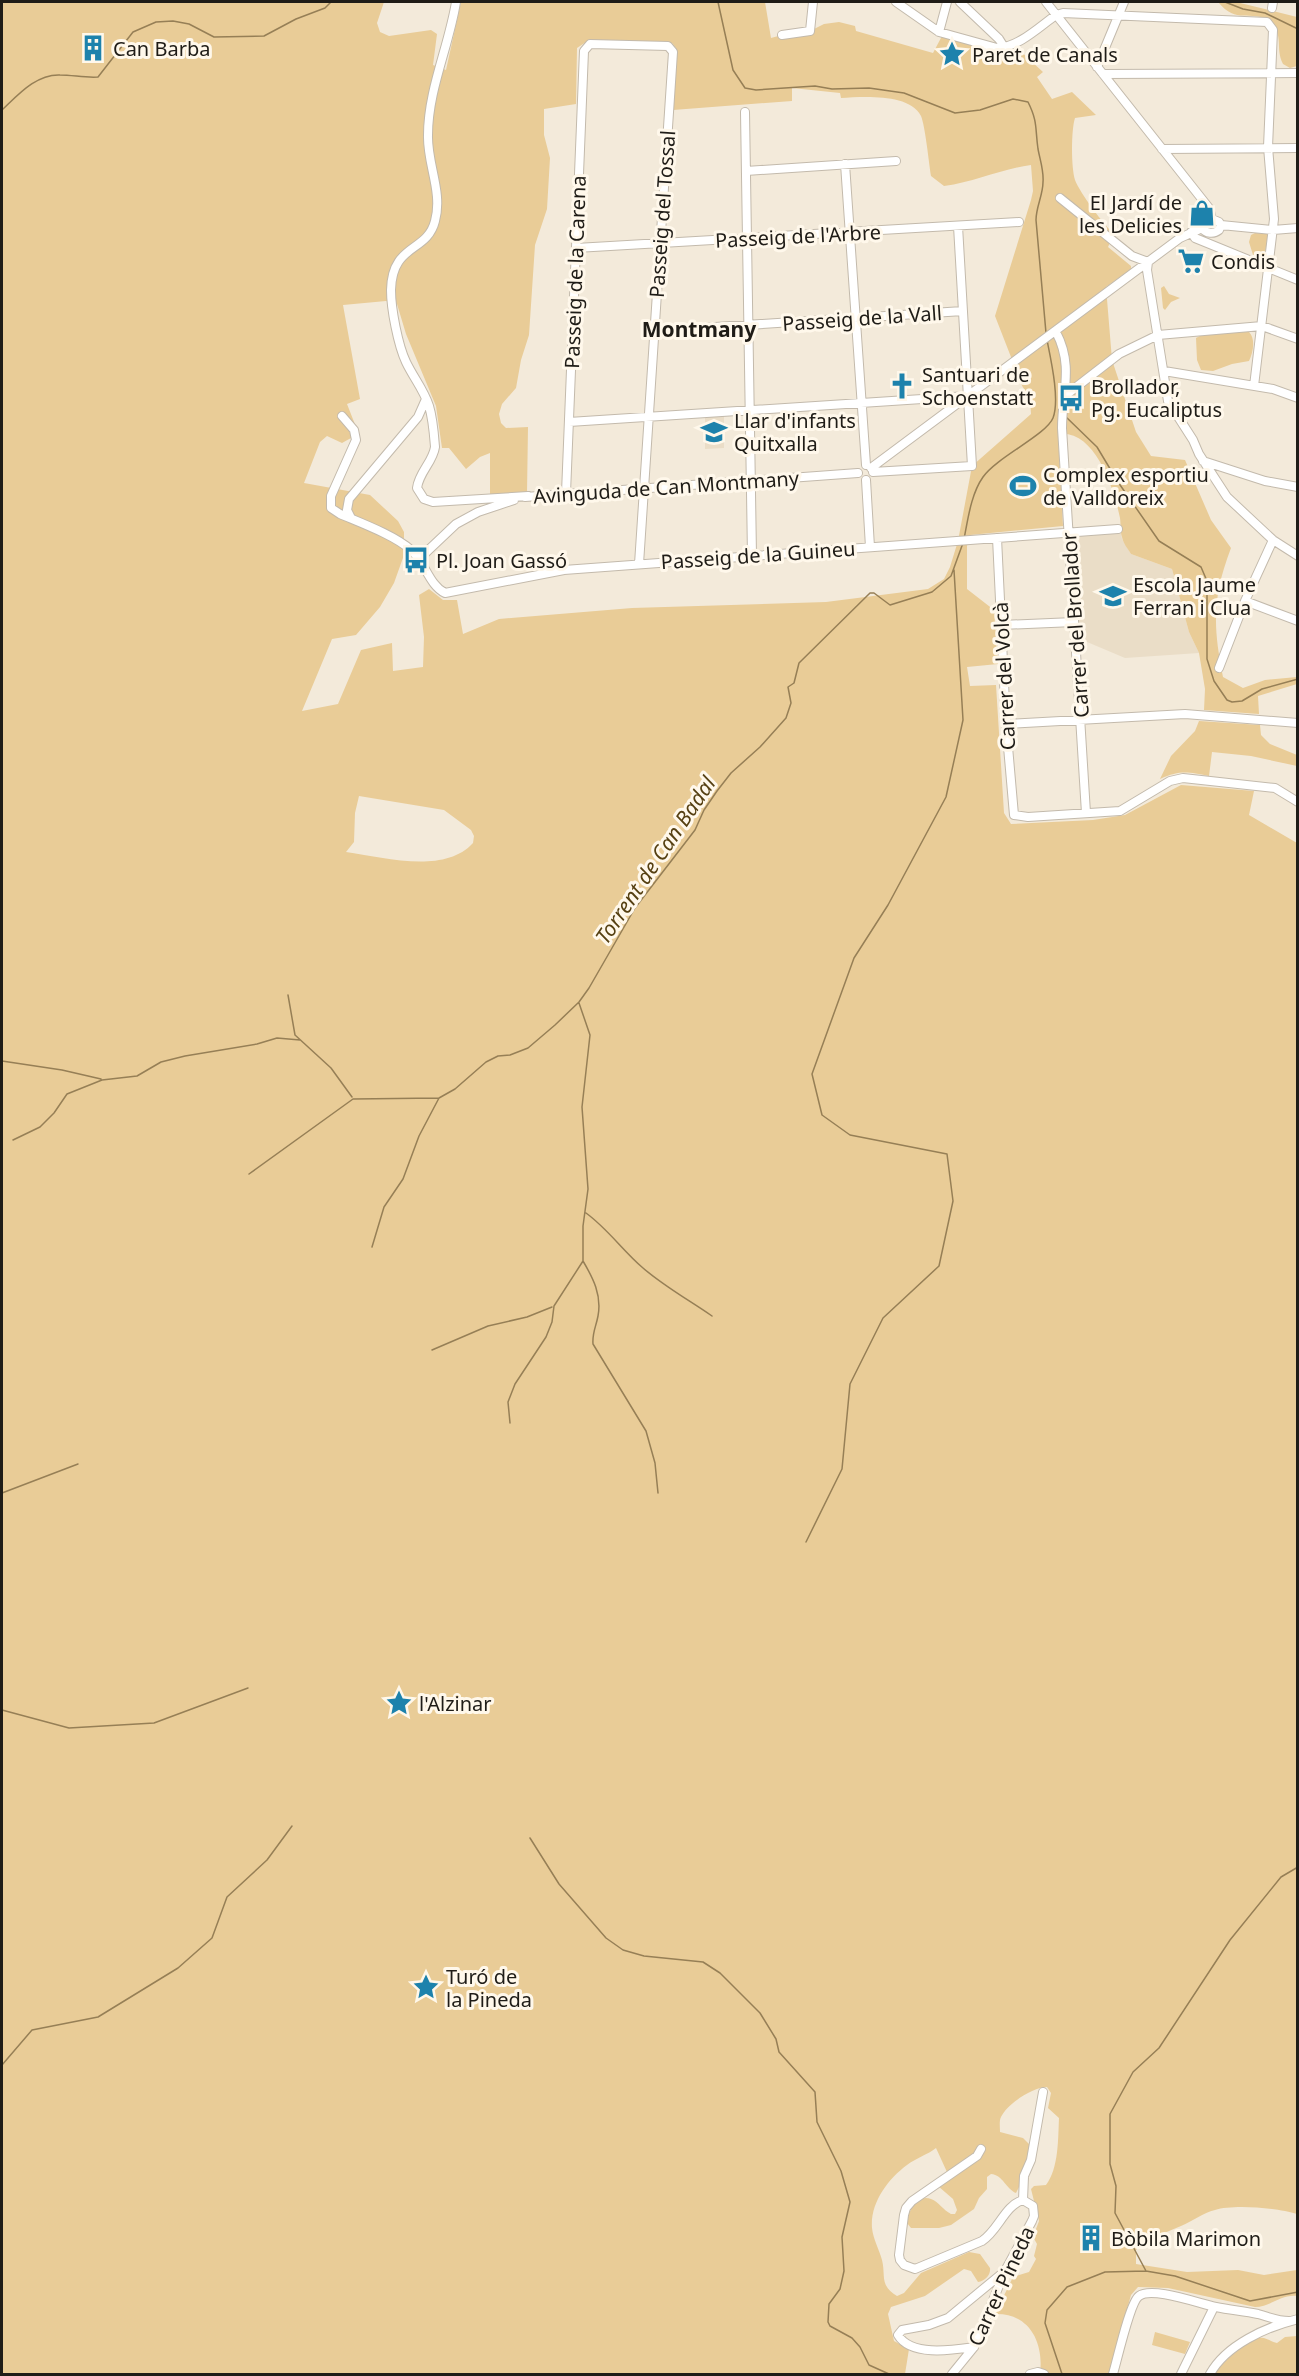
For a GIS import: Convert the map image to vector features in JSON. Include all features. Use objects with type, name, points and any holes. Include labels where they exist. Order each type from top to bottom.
[{"type":"street","points":[[456,2],[432,103],[428,134],[438,198],[435,223],[428,235],[399,259],[393,274],[391,290],[393,311],[405,360],[429,406],[435,447],[434,453],[418,480],[417,488],[424,499],[433,502],[528,496]]},
{"type":"street","points":[[782,34],[810,32],[813,2]]},
{"type":"street","points":[[896,2],[939,32],[1004,48],[1018,42],[1056,15],[1072,13],[1267,22],[1273,30],[1268,147],[1273,230],[1254,386]]},
{"type":"street","points":[[939,32],[948,2]]},
{"type":"street","points":[[960,2],[999,39],[1004,48]]},
{"type":"street","points":[[1047,2],[1209,208],[1212,219]]},
{"type":"street","points":[[1097,67],[1124,2]]},
{"type":"street","name":"Passeig de la Carena","points":[[566,493],[584,51],[590,44],[668,46]]},
{"type":"street","name":"Passeig del Tossal","points":[[639,564],[673,52],[668,46]]},
{"type":"street","points":[[1103,75],[1298,73]]},
{"type":"street","points":[[745,112],[752,556]]},
{"type":"street","points":[[1162,149],[1298,148]]},
{"type":"street","points":[[746,171],[896,161]]},
{"type":"street","points":[[845,164],[862,403],[872,477],[866,480]]},
{"type":"street","points":[[1060,198],[1132,256],[1148,262]]},
{"type":"street","points":[[1202,228],[1204,222],[1212,219],[1220,222],[1221,225],[1273,230],[1298,228]]},
{"type":"street","name":"Passeig de l'Arbre","points":[[576,248],[1019,222]]},
{"type":"street","points":[[1202,228],[1214,233],[1221,225]]},
{"type":"street","points":[[866,480],[858,473],[860,468],[972,466],[958,226]]},
{"type":"street","points":[[870,469],[1148,262],[1191,232],[1202,228]]},
{"type":"street","points":[[1191,232],[1195,238],[1298,280]]},
{"type":"street","points":[[1212,244],[1214,233]]},
{"type":"street","points":[[1148,262],[1147,270],[1168,401],[1193,440],[1203,461],[1227,496],[1273,540],[1298,556]]},
{"type":"street","name":"Passeig de la Vall","points":[[654,331],[963,311]]},
{"type":"street","points":[[1066,395],[1119,354],[1158,335],[1262,326],[1298,339]]},
{"type":"street","name":"Carrer del Brollador","points":[[1056,332],[1065,362],[1066,395],[1062,428],[1086,813]]},
{"type":"street","points":[[1164,371],[1273,389],[1298,399]]},
{"type":"street","points":[[569,422],[969,396]]},
{"type":"street","points":[[352,519],[347,510],[349,499],[418,417],[426,399]]},
{"type":"street","points":[[342,416],[354,430],[356,440],[329,504],[334,511],[405,544],[420,558]]},
{"type":"street","points":[[1203,461],[1265,481],[1298,487]]},
{"type":"street","name":"Avinguda de Can Montmany","points":[[420,558],[456,524],[478,512],[528,496],[858,473]]},
{"type":"street","points":[[866,480],[870,547]]},
{"type":"street","name":"Passeig de la Guineu","points":[[420,558],[437,589],[446,593],[564,570],[1118,529]]},
{"type":"street","name":"Carrer del Volcà","points":[[996,538],[1012,813],[1016,817],[1086,813]]},
{"type":"street","points":[[1219,668],[1245,601],[1273,540]]},
{"type":"street","points":[[1245,601],[1298,621]]},
{"type":"street","points":[[1001,625],[1074,622]]},
{"type":"street","points":[[1006,724],[1194,714],[1298,723]]},
{"type":"street","points":[[1086,813],[1120,811],[1170,781],[1183,778],[1275,788],[1298,802]]},
{"type":"street","name":"Carrer Pineda","points":[[952,2374],[974,2347],[1005,2271],[1034,2216],[1033,2206],[1023,2200],[1024,2176],[1031,2160],[1043,2092]]},
{"type":"street","points":[[981,2149],[977,2156],[912,2201],[906,2208],[899,2255],[901,2263],[915,2269],[982,2241],[992,2234],[1013,2205],[1023,2200]]},
{"type":"street","points":[[974,2347],[932,2350],[907,2343],[898,2335],[902,2330],[929,2325],[948,2318],[1005,2271]]},
{"type":"street","points":[[1113,2374],[1138,2296],[1149,2293],[1165,2295],[1214,2307],[1293,2320]]},
{"type":"street","points":[[1181,2374],[1214,2307]]},
{"type":"street","points":[[1266,2317],[1270,2328]]},
{"type":"street","points":[[1210,2374],[1221,2359],[1239,2345],[1270,2328],[1293,2320]]},
{"type":"street","points":[[1030,2374],[1038,2372],[1044,2374]]},
{"type":"shaded area","points":[[2,2],[384,2],[377,23],[380,32],[389,36],[431,30],[437,34],[433,65],[446,70],[461,2],[765,2],[771,38],[810,31],[824,24],[839,22],[855,26],[856,31],[933,53],[942,36],[990,50],[1009,50],[1016,47],[1043,72],[1037,77],[1052,99],[1072,92],[1096,115],[1075,118],[1072,140],[1073,167],[1075,180],[1082,193],[1114,234],[1108,247],[1131,266],[1131,269],[1106,287],[1112,360],[1136,432],[1151,456],[1185,460],[1211,520],[1231,548],[1220,582],[1216,612],[1217,642],[1223,677],[1243,688],[1265,680],[1297,677],[1297,684],[1258,696],[1259,714],[1204,710],[1205,689],[1199,653],[1189,632],[1172,569],[1131,554],[1124,544],[1113,492],[1101,464],[1083,441],[1071,435],[1058,434],[1063,526],[970,535],[967,546],[967,589],[994,610],[998,664],[967,667],[970,686],[996,685],[1004,813],[1011,824],[1093,820],[1125,815],[1181,785],[1254,791],[1249,815],[1297,843],[1297,2214],[1244,2207],[1211,2211],[1146,2242],[1136,2250],[1136,2264],[1187,2272],[1238,2270],[1264,2275],[1297,2270],[1297,2296],[1286,2297],[1255,2307],[1168,2288],[1138,2287],[1131,2295],[1109,2374],[1040,2374],[1040,2351],[1037,2341],[1026,2324],[1007,2315],[995,2314],[1013,2277],[1029,2272],[1036,2259],[1034,2256],[1037,2244],[1033,2237],[1039,2221],[1031,2189],[1034,2186],[1046,2185],[1056,2162],[1058,2144],[1059,2118],[1048,2108],[1051,2093],[1047,2087],[1021,2097],[1004,2112],[1000,2119],[1000,2132],[1023,2138],[1031,2146],[1016,2193],[999,2177],[991,2174],[987,2177],[987,2189],[979,2198],[974,2209],[951,2225],[939,2228],[911,2228],[907,2223],[909,2213],[921,2199],[934,2200],[951,2214],[955,2214],[957,2210],[953,2199],[938,2186],[947,2172],[936,2148],[900,2171],[887,2184],[877,2201],[872,2228],[882,2260],[885,2284],[897,2296],[904,2293],[921,2273],[969,2252],[980,2254],[990,2268],[988,2275],[981,2281],[978,2282],[971,2271],[964,2269],[925,2296],[891,2307],[888,2314],[894,2341],[909,2349],[905,2374],[2,2374]],"holes":[[[586,42],[672,43],[676,48],[673,110],[792,101],[792,88],[840,93],[841,98],[885,98],[907,103],[921,116],[931,176],[944,186],[1031,165],[1033,191],[1031,200],[995,316],[1011,357],[1010,364],[1030,400],[1031,414],[972,466],[958,541],[950,567],[944,579],[928,589],[826,602],[632,608],[499,619],[463,634],[457,600],[443,600],[429,589],[419,595],[424,637],[423,667],[393,671],[392,643],[361,650],[338,704],[302,711],[332,639],[356,635],[380,607],[394,583],[404,555],[404,532],[398,521],[370,495],[304,483],[320,442],[327,436],[342,443],[351,438],[356,427],[347,404],[360,399],[343,305],[386,301],[397,304],[406,334],[436,406],[442,448],[449,448],[466,469],[480,457],[490,453],[490,498],[527,493],[528,427],[506,428],[501,423],[499,414],[502,404],[516,388],[521,360],[529,335],[535,245],[547,209],[550,158],[544,135],[544,109],[576,104],[577,48]],[[359,796],[444,810],[471,830],[474,836],[473,843],[461,853],[446,859],[430,861],[395,860],[346,852],[354,842],[355,813]]]},
{"type":"shaded area","points":[[1218,2],[1236,2],[1297,17],[1297,66],[1290,68],[1283,64],[1277,32],[1271,21],[1256,16],[1231,13]]},
{"type":"shaded area","points":[[1268,234],[1264,260],[1253,255],[1249,242],[1251,235]]},
{"type":"shaded area","points":[[1164,286],[1169,294],[1180,298],[1171,302],[1165,310],[1161,288]]},
{"type":"shaded area","points":[[1249,332],[1253,338],[1249,361],[1213,371],[1201,370],[1197,360],[1196,338]]},
{"type":"shaded area","name":"Llar d'infants Quitxalla","points":[[724,416],[724,448],[705,449],[705,417]]},
{"type":"shaded area","name":"Escola Jaume Ferran i Clua","points":[[1121,533],[1131,554],[1172,569],[1189,632],[1199,653],[1125,658],[1080,639],[1074,543],[1081,536]]},
{"type":"shaded area","points":[[1199,721],[1260,725],[1261,735],[1270,744],[1297,755],[1297,766],[1251,756],[1212,752],[1209,776],[1184,773],[1160,779],[1171,756],[1195,731]]},
{"type":"shaded area","points":[[1155,2332],[1190,2342],[1185,2354],[1152,2345]]},
{"type":"shaded area","points":[[1297,2336],[1297,2374],[1213,2374],[1247,2343],[1262,2338],[1277,2343],[1285,2337]]},
{"type":"waterway","points":[[2,110],[28,86],[43,78],[60,75],[98,77],[133,32],[156,22],[173,21],[189,24],[214,37],[264,36],[296,19],[325,8],[331,2]]},
{"type":"waterway","name":"Torrent de Can Badal","points":[[718,2],[733,70],[745,88],[756,90],[815,86],[832,89],[869,88],[904,93],[955,113],[980,110],[1013,99],[1028,102],[1035,120],[1043,174],[1043,187],[1036,220],[1046,333]]},
{"type":"waterway","points":[[1225,2],[1243,9],[1265,13],[1298,29]]},
{"type":"waterway","name":"Torrent de Can Badal","points":[[964,539],[973,499],[983,477],[999,462],[1041,432],[1053,418],[1056,401],[1047,340]]},
{"type":"waterway","points":[[1065,416],[1097,447],[1159,541],[1201,567],[1207,581],[1207,659],[1214,681],[1227,700],[1242,701],[1262,689],[1298,679]]},
{"type":"waterway","name":"Torrent de Can Badal","points":[[249,1174],[353,1099],[439,1098],[455,1089],[486,1062],[498,1056],[510,1055],[528,1048],[555,1025],[579,1002],[589,988],[635,908],[695,830],[704,810],[717,791],[731,773],[760,747],[786,718],[791,703],[788,687],[794,683],[799,663],[870,593],[874,593],[890,605],[932,592],[951,576],[963,543]]},
{"type":"waterway","points":[[806,1542],[842,1469],[850,1384],[883,1318],[939,1266],[953,1201],[947,1154],[850,1135],[822,1115],[812,1074],[854,958],[888,905],[946,797],[963,720],[954,570]]},
{"type":"waterway","points":[[288,995],[295,1035],[331,1068],[352,1097]]},
{"type":"waterway","points":[[510,1423],[508,1402],[515,1384],[546,1337],[552,1322],[554,1306],[583,1261],[583,1226],[588,1189],[582,1107],[590,1035],[579,1003]]},
{"type":"waterway","points":[[13,1140],[40,1127],[54,1113],[67,1094],[102,1080],[137,1076],[161,1062],[185,1056],[257,1044],[277,1038],[300,1040]]},
{"type":"waterway","points":[[2,1061],[62,1070],[101,1079]]},
{"type":"waterway","points":[[372,1247],[384,1207],[403,1179],[419,1136],[439,1098]]},
{"type":"waterway","points":[[586,1213],[651,1275],[712,1316]]},
{"type":"waterway","points":[[583,1261],[593,1280],[599,1301],[593,1344],[646,1431],[655,1463],[658,1493]]},
{"type":"waterway","points":[[432,1350],[488,1326],[527,1317],[552,1307]]},
{"type":"waterway","points":[[2,1493],[78,1464]]},
{"type":"waterway","points":[[2,1710],[69,1728],[154,1723],[248,1688]]},
{"type":"waterway","points":[[2,2065],[32,2030],[98,2017],[178,1968],[212,1938],[227,1897],[267,1860],[292,1826]]},
{"type":"waterway","points":[[530,1838],[559,1884],[606,1938],[623,1950],[644,1956],[703,1962],[720,1973],[760,2013],[776,2039],[779,2052],[815,2092],[817,2122],[841,2171],[850,2202],[842,2237],[844,2271],[840,2289],[829,2304],[828,2322],[830,2326],[852,2338],[860,2347],[869,2365],[889,2374]]},
{"type":"waterway","points":[[1146,2271],[1115,2213],[1116,2186],[1110,2164],[1110,2114],[1133,2072],[1159,2048],[1230,1940],[1281,1877],[1298,1867]]},
{"type":"waterway","points":[[1062,2374],[1045,2323],[1047,2310],[1067,2287],[1105,2272],[1146,2271],[1175,2276],[1250,2301],[1298,2292]]},
{"type":"place","name":"Can Barba","points":[[93,48]]},
{"type":"place","name":"Paret de Canals","points":[[952,54]]},
{"type":"place","name":"El Jardí de les Delicies","points":[[1202,213]]},
{"type":"place","name":"Condis","points":[[1191,261]]},
{"type":"place","name":"Santuari de Schoenstatt","points":[[902,386]]},
{"type":"place","name":"Brollador, Pg. Eucaliptus","points":[[1071,398]]},
{"type":"place","name":"Llar d'infants Quitxalla","points":[[714,432]]},
{"type":"place","name":"Complex esportiu de Valldoreix","points":[[1023,486]]},
{"type":"place","name":"Pl. Joan Gassó","points":[[416,560]]},
{"type":"place","name":"Escola Jaume Ferran i Clua","points":[[1113,596]]},
{"type":"place","name":"l'Alzinar","points":[[399,1703]]},
{"type":"place","name":"Turó de la Pineda","points":[[426,1987]]},
{"type":"place","name":"Bòbila Marimon","points":[[1091,2238]]},
{"type":"district","name":"Montmany","points":[[699,329]]}]
